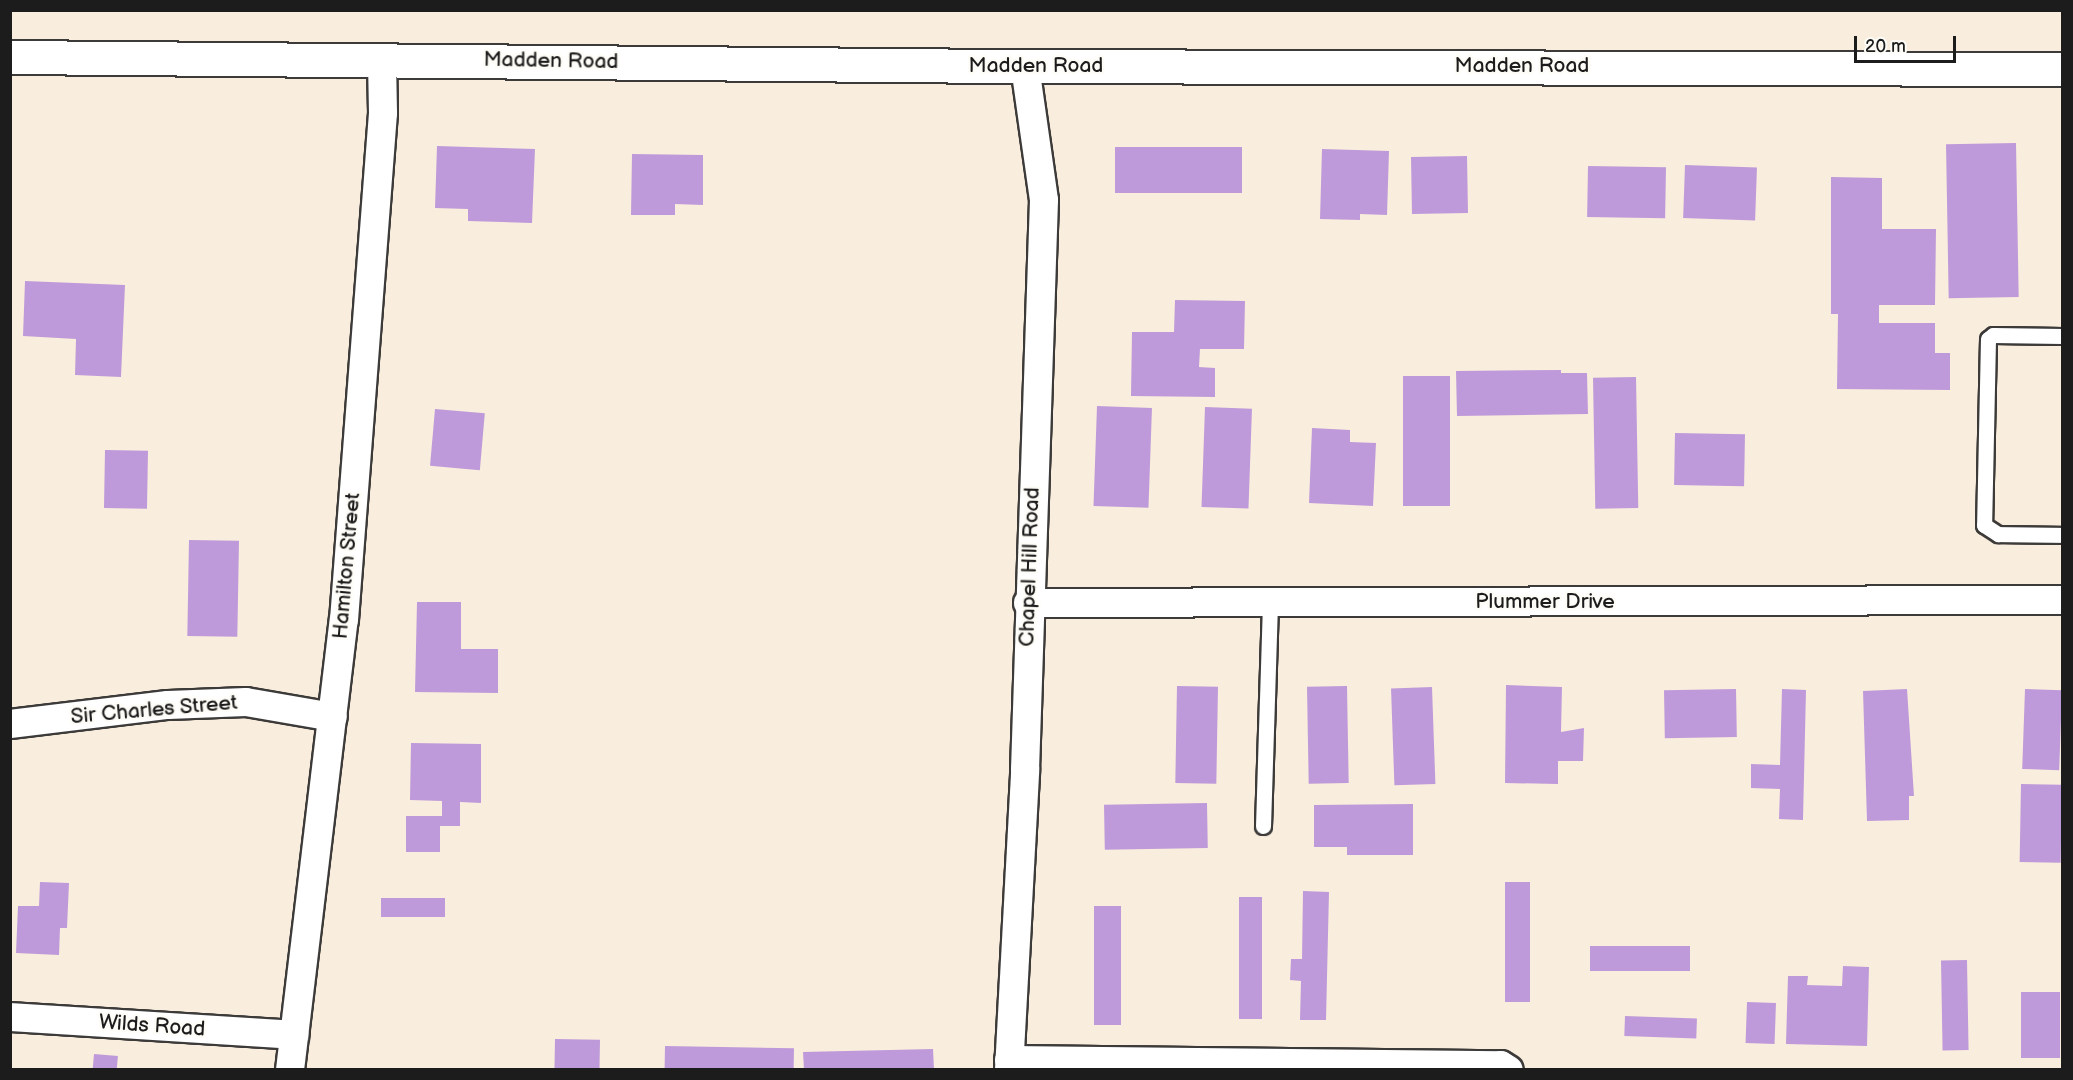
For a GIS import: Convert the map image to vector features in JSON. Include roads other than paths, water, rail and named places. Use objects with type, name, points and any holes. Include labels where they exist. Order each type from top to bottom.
[{"type":"street","name":"Madden Road","points":[[10,57],[1025,66],[2062,69]]},
{"type":"street","name":"Hamilton Street","points":[[290,1070],[333,717],[383,113],[382,60]]},
{"type":"street","name":"Chapel Hill Road","points":[[1009,1065],[1025,770],[1028,603],[1044,200],[1025,66]]},
{"type":"street","name":"Plummer Drive","points":[[1028,603],[2062,600]]},
{"type":"street","name":"Sir Charles Street","points":[[10,724],[168,705],[246,702],[333,717]]},
{"type":"street","name":"Wilds Road","points":[[10,1017],[294,1035]]},
{"type":"street","points":[[1009,1065],[1501,1065],[1509,1070]]},
{"type":"lane","points":[[2062,336],[1994,335],[1988,339],[1984,525],[1998,534],[2062,535]]},
{"type":"lane","points":[[1263,826],[1270,603]]}]
